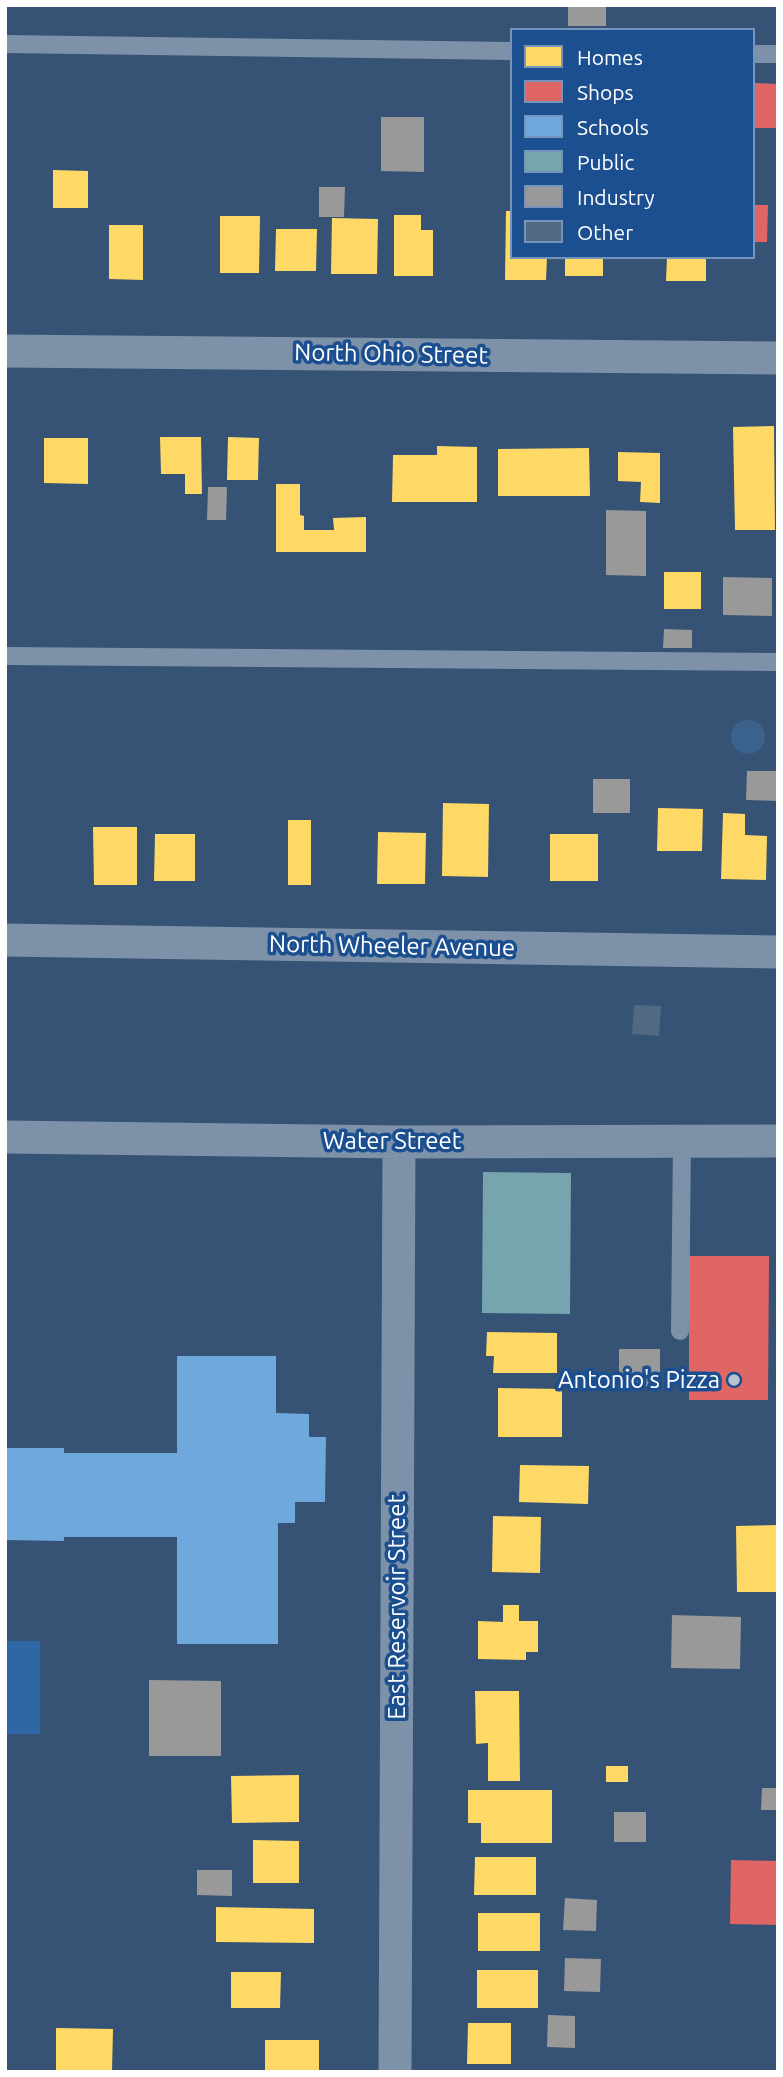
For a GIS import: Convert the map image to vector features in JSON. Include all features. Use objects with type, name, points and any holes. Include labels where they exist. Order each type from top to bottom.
[{"type":"street","name":"North Ohio Street","points":[[5,351],[778,358]]},
{"type":"street","name":"North Wheeler Avenue","points":[[5,940],[778,951]]},
{"type":"street","name":"Water Street","points":[[5,1137],[399,1142],[778,1142]]},
{"type":"street","name":"East Reservoir Street","points":[[395,2072],[399,1142]]},
{"type":"lane","points":[[5,44],[510,51]]},
{"type":"lane","points":[[755,54],[778,54]]},
{"type":"lane","points":[[5,656],[778,662]]},
{"type":"lane","points":[[680,1331],[682,1140]]},
{"type":"shaded area","points":[[748,720],[760,725],[765,737],[760,749],[748,754],[736,749],[731,737],[736,725]]},
{"type":"shaded area","points":[[5,1641],[40,1641],[40,1734],[5,1734]]},
{"type":"building: Homes","points":[[53,170],[88,171],[88,208],[53,208]]},
{"type":"building: Homes","points":[[506,211],[510,211],[510,259],[547,259],[546,280],[505,280]]},
{"type":"building: Homes","points":[[394,215],[421,215],[421,230],[433,230],[433,276],[394,276]]},
{"type":"building: Homes","points":[[220,216],[260,216],[259,273],[220,273]]},
{"type":"building: Homes","points":[[332,218],[378,219],[377,274],[331,274]]},
{"type":"building: Homes","points":[[109,225],[143,225],[143,280],[109,279]]},
{"type":"building: Homes","points":[[276,229],[317,229],[316,271],[275,271]]},
{"type":"building: Homes","points":[[565,259],[603,259],[603,276],[565,276]]},
{"type":"building: Homes","points":[[667,259],[706,259],[706,281],[666,281]]},
{"type":"building: Homes","points":[[774,426],[775,530],[735,530],[733,427]]},
{"type":"building: Homes","points":[[160,437],[201,437],[202,494],[185,494],[185,474],[161,474]]},
{"type":"building: Homes","points":[[228,437],[259,438],[258,480],[227,480]]},
{"type":"building: Homes","points":[[44,438],[88,438],[88,484],[44,483]]},
{"type":"building: Homes","points":[[437,446],[477,447],[477,502],[392,502],[393,455],[437,455]]},
{"type":"building: Homes","points":[[589,448],[590,496],[498,496],[498,449]]},
{"type":"building: Homes","points":[[618,452],[660,453],[660,503],[640,502],[641,482],[618,481]]},
{"type":"building: Homes","points":[[276,484],[300,484],[300,515],[304,516],[304,530],[334,530],[333,518],[366,517],[366,552],[276,552]]},
{"type":"building: Homes","points":[[664,572],[701,572],[701,609],[664,609]]},
{"type":"building: Homes","points":[[443,803],[489,804],[488,877],[442,876]]},
{"type":"building: Homes","points":[[658,808],[703,809],[702,851],[657,851]]},
{"type":"building: Homes","points":[[723,813],[745,814],[745,835],[767,836],[766,880],[721,879]]},
{"type":"building: Homes","points":[[288,820],[311,820],[311,885],[288,885]]},
{"type":"building: Homes","points":[[93,827],[137,827],[137,885],[94,885]]},
{"type":"building: Homes","points":[[378,832],[426,833],[425,884],[377,884]]},
{"type":"building: Homes","points":[[155,834],[195,834],[195,881],[154,881]]},
{"type":"building: Homes","points":[[550,834],[598,834],[598,881],[550,881]]},
{"type":"building: Homes","points":[[487,1332],[557,1333],[557,1373],[493,1373],[494,1356],[486,1356]]},
{"type":"building: Homes","points":[[498,1388],[562,1389],[562,1437],[498,1437]]},
{"type":"building: Homes","points":[[520,1465],[589,1466],[588,1504],[519,1502]]},
{"type":"building: Homes","points":[[493,1516],[541,1517],[540,1573],[492,1572]]},
{"type":"building: Homes","points":[[778,1525],[778,1592],[737,1592],[736,1526]]},
{"type":"building: Homes","points":[[503,1605],[519,1605],[519,1621],[538,1621],[538,1652],[526,1652],[526,1660],[478,1659],[478,1621],[503,1622]]},
{"type":"building: Homes","points":[[475,1691],[519,1691],[520,1781],[488,1781],[488,1743],[476,1744]]},
{"type":"building: Homes","points":[[606,1766],[628,1766],[628,1782],[606,1782]]},
{"type":"building: Homes","points":[[299,1775],[299,1822],[232,1823],[231,1776]]},
{"type":"building: Homes","points":[[468,1790],[552,1790],[552,1843],[481,1843],[481,1823],[468,1823]]},
{"type":"building: Homes","points":[[253,1840],[299,1841],[299,1883],[253,1883]]},
{"type":"building: Homes","points":[[475,1857],[536,1857],[536,1895],[474,1895]]},
{"type":"building: Homes","points":[[216,1907],[314,1909],[314,1943],[216,1942]]},
{"type":"building: Homes","points":[[478,1913],[540,1913],[540,1951],[478,1951]]},
{"type":"building: Homes","points":[[477,1970],[538,1970],[538,2008],[477,2008]]},
{"type":"building: Homes","points":[[231,1972],[281,1972],[280,2008],[231,2008]]},
{"type":"building: Homes","points":[[468,2023],[511,2023],[511,2064],[467,2064]]},
{"type":"building: Homes","points":[[56,2028],[113,2029],[112,2072],[56,2072]]},
{"type":"building: Homes","points":[[265,2040],[319,2040],[319,2072],[265,2072]]},
{"type":"building: Shops","points":[[755,83],[778,84],[778,128],[755,128]]},
{"type":"building: Shops","points":[[755,205],[768,205],[767,242],[755,242]]},
{"type":"building: Shops","points":[[689,1256],[769,1256],[768,1400],[689,1400]]},
{"type":"building: Shops","points":[[731,1860],[778,1861],[778,1925],[730,1924]]},
{"type":"building: Schools","points":[[177,1356],[276,1356],[276,1413],[309,1414],[309,1437],[326,1437],[325,1502],[295,1502],[295,1523],[278,1523],[278,1644],[177,1644],[177,1537],[5,1540],[5,1448],[64,1448],[64,1453],[177,1453]]},
{"type":"building: Public","points":[[483,1172],[571,1173],[570,1314],[482,1313]]},
{"type":"building: Industry","points":[[568,5],[606,5],[606,26],[568,26]]},
{"type":"building: Industry","points":[[381,117],[424,117],[424,172],[381,171]]},
{"type":"building: Industry","points":[[319,187],[345,187],[344,217],[319,217]]},
{"type":"building: Industry","points":[[208,487],[227,487],[226,520],[207,520]]},
{"type":"building: Industry","points":[[606,510],[646,511],[646,576],[606,575]]},
{"type":"building: Industry","points":[[723,577],[772,578],[772,616],[723,615]]},
{"type":"building: Industry","points":[[664,629],[692,630],[692,648],[663,648]]},
{"type":"building: Industry","points":[[747,771],[778,771],[778,801],[746,800]]},
{"type":"building: Industry","points":[[593,779],[630,779],[630,813],[593,813]]},
{"type":"building: Industry","points":[[619,1349],[660,1349],[660,1386],[619,1386]]},
{"type":"building: Industry","points":[[672,1615],[741,1617],[740,1669],[671,1668]]},
{"type":"building: Industry","points":[[149,1680],[221,1681],[221,1756],[149,1756]]},
{"type":"building: Industry","points":[[762,1788],[778,1788],[778,1810],[761,1810]]},
{"type":"building: Industry","points":[[614,1812],[646,1812],[646,1842],[614,1842]]},
{"type":"building: Industry","points":[[197,1870],[232,1870],[232,1896],[197,1895]]},
{"type":"building: Industry","points":[[565,1898],[597,1900],[596,1931],[563,1930]]},
{"type":"building: Industry","points":[[565,1958],[601,1959],[600,1992],[564,1991]]},
{"type":"building: Industry","points":[[548,2015],[575,2016],[575,2048],[547,2047]]},
{"type":"building: Other","points":[[634,1005],[661,1006],[659,1036],[632,1034]]},
{"type":"place","name":"Antonio's Pizza","points":[[734,1380]]}]
